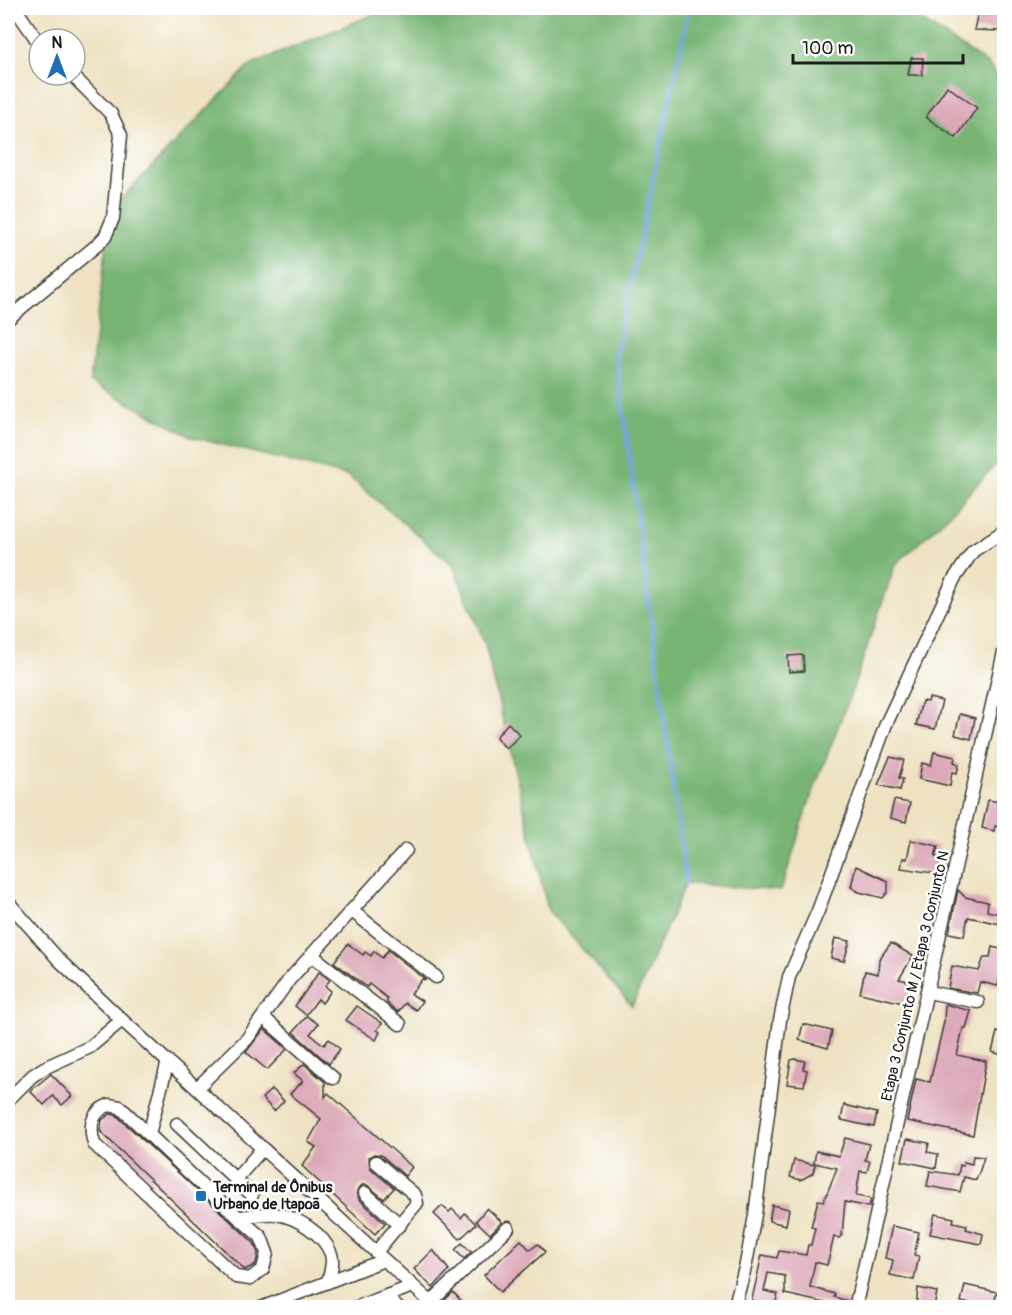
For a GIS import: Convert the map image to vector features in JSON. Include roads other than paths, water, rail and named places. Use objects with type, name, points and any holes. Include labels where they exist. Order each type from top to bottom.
[{"type":"street","points":[[15,8],[28,27]]},
{"type":"street","points":[[8,319],[105,237],[113,218],[120,149],[118,124],[83,87]]},
{"type":"street","points":[[734,1308],[746,1264],[755,1215],[780,1020],[789,977],[818,911],[886,724],[954,579],[973,551],[1005,531]]},
{"type":"street","name":"Etapa 3 Conjunto M / Etapa 3 Conjunto N","points":[[855,1308],[1005,652]]},
{"type":"street","points":[[198,1087],[231,1057],[264,1018],[285,985],[406,849]]},
{"type":"street","points":[[8,902],[59,960],[122,1020],[434,1305],[508,1228]]},
{"type":"street","points":[[352,911],[436,977]]},
{"type":"street","points":[[313,956],[400,1024]]},
{"type":"street","points":[[928,992],[978,1002]]},
{"type":"street","points":[[264,1018],[333,1078]]},
{"type":"street","points":[[8,1100],[32,1076],[90,1047],[122,1020]]},
{"type":"street","points":[[149,1134],[168,1061]]},
{"type":"street","points":[[109,1105],[120,1107],[238,1217],[261,1237],[267,1253],[263,1269],[250,1279],[236,1277],[94,1144],[90,1129],[100,1108],[109,1105]]},
{"type":"street","points":[[177,1124],[252,1195]]},
{"type":"street","points":[[236,1179],[263,1148]]},
{"type":"street","points":[[261,1308],[328,1282],[380,1256],[400,1225],[416,1206],[416,1197],[376,1162]]},
{"type":"street","points":[[364,1193],[400,1225]]},
{"type":"street","points":[[238,1217],[273,1214],[292,1217],[324,1241],[331,1253],[328,1282]]},
{"type":"street","points":[[354,1308],[413,1286]]},
{"type":"street","points":[[386,1297],[398,1308]]},
{"type":"waterway","points":[[686,883],[616,355],[689,8]]},
{"type":"place","name":"Terminal de Ônibus Urbano de Itapoã","points":[[201,1196]]}]
